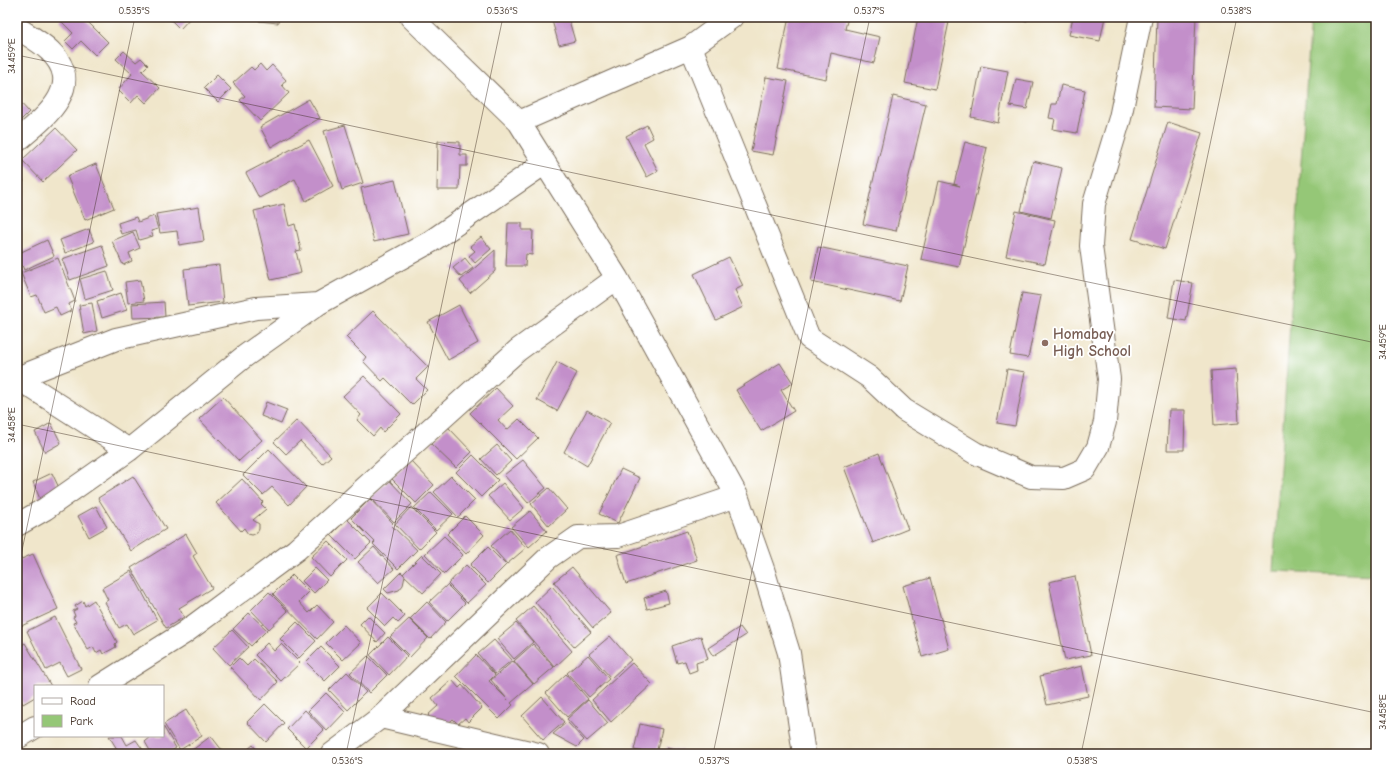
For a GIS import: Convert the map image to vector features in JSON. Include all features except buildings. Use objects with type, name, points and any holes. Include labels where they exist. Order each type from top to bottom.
[{"type":"street","points":[[411,17],[519,122],[617,278],[737,496],[763,569],[789,653],[804,754]]},
{"type":"street","points":[[519,122],[691,47],[732,17]]},
{"type":"street","points":[[691,47],[809,338],[869,377],[904,410],[975,453],[1030,477],[1064,478],[1085,469],[1098,447],[1105,422],[1109,379],[1091,246],[1094,204],[1120,118],[1141,17]]},
{"type":"street","points":[[17,28],[50,50],[59,61],[63,75],[63,89],[58,102],[49,113],[17,141]]},
{"type":"street","points":[[17,525],[50,505],[129,450],[245,356],[318,304],[430,242],[545,163]]},
{"type":"street","points":[[102,685],[184,633],[296,550],[518,350],[617,278]]},
{"type":"street","points":[[17,378],[116,339],[256,308],[318,304]]},
{"type":"street","points":[[17,378],[129,450]]},
{"type":"street","points":[[332,754],[381,717],[548,558],[578,537],[618,536],[737,496]]},
{"type":"street","points":[[381,717],[538,754]]},
{"type":"green space","points":[[1311,17],[1376,17],[1376,575],[1273,571]]},
{"type":"place","name":"Homabay High School","points":[[1045,343]]}]
